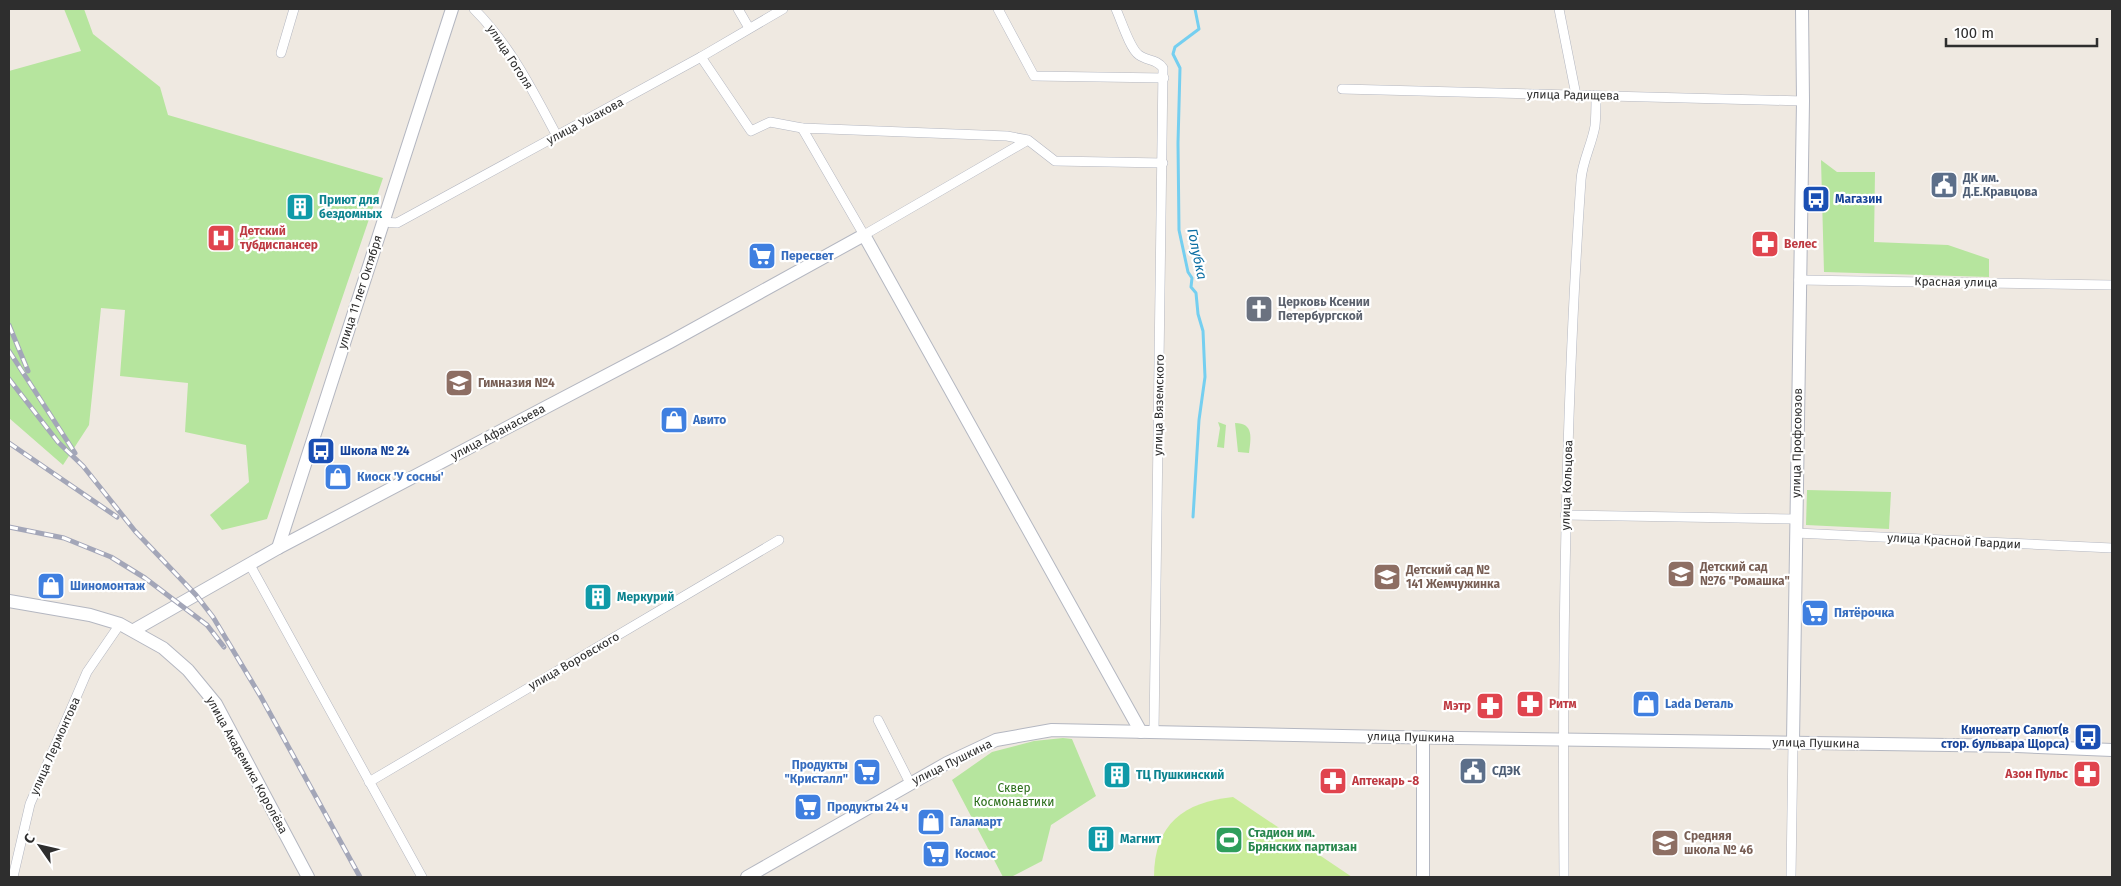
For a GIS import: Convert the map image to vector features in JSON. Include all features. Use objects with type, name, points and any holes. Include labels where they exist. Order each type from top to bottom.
[{"type":"street","points":[[281,53],[294,9]]},
{"type":"street","name":"улица 11 лет Октября","points":[[278,548],[452,9]]},
{"type":"street","name":"улица Гоголя","points":[[474,9],[486,21],[521,69],[557,136]]},
{"type":"street","points":[[738,9],[749,28]]},
{"type":"street","name":"улица Ушакова","points":[[383,222],[397,223],[702,57],[783,9]]},
{"type":"street","points":[[998,9],[1034,76],[1164,78],[1163,68],[1160,63],[1139,55],[1133,48],[1116,9]]},
{"type":"street","points":[[1559,9],[1576,95]]},
{"type":"street","name":"улица Профсоюзов","points":[[1791,877],[1803,100],[1802,9]]},
{"type":"street","points":[[702,57],[750,131],[770,122],[802,128],[1007,136],[1028,140],[1055,161],[1163,163]]},
{"type":"street","name":"улица Вяземского","points":[[1147,732],[1164,78]]},
{"type":"street","name":"улица Радищева","points":[[1342,89],[1803,100]]},
{"type":"street","name":"улица Кольцова","points":[[1564,877],[1565,515],[1581,176],[1595,126],[1596,95]]},
{"type":"street","points":[[802,128],[1147,732]]},
{"type":"street","points":[[864,235],[1028,140]]},
{"type":"street","name":"улица Афанасьева","points":[[134,630],[278,548],[670,342],[864,235]]},
{"type":"street","name":"Красная улица","points":[[1799,280],[2112,285]]},
{"type":"street","points":[[1565,515],[1796,519]]},
{"type":"street","name":"улица Красной Гвардии","points":[[1796,533],[2112,548]]},
{"type":"street","name":"улица Воровского","points":[[370,782],[779,540]]},
{"type":"street","points":[[250,565],[422,877]]},
{"type":"street","name":"улица Академика Королёва","points":[[9,601],[90,615],[120,624],[134,630],[163,648],[188,670],[216,704],[308,877]]},
{"type":"street","name":"улица Лермонтова","points":[[13,877],[30,804],[88,672],[120,624]]},
{"type":"street","points":[[878,720],[910,783]]},
{"type":"street","name":"улица Пушкина","points":[[747,877],[910,783],[996,740],[1052,730],[2034,746],[2112,750]]},
{"type":"street","points":[[1423,877],[1424,737]]},
{"type":"green space","points":[[64,9],[84,9],[93,34],[160,87],[168,115],[383,178],[267,519],[222,530],[210,515],[249,482],[246,445],[185,432],[188,383],[120,376],[125,310],[101,308],[89,425],[63,465],[9,418],[9,71],[81,51]]},
{"type":"green space","points":[[1821,160],[1837,172],[1875,172],[1874,242],[1948,245],[1989,259],[1989,277],[1824,272]]},
{"type":"green space","points":[[1218,422],[1226,425],[1224,448],[1217,447],[1220,428]]},
{"type":"green space","points":[[1235,423],[1245,426],[1250,432],[1249,453],[1238,452]]},
{"type":"green space","points":[[1807,490],[1891,492],[1889,529],[1806,525]]},
{"type":"green space","name":"Сквер Космонавтики","points":[[1072,739],[1096,796],[1051,825],[1042,861],[1011,877],[1003,877],[952,780],[992,752],[1034,741]]},
{"type":"green space","name":"Стадион им. Брянских партизан","points":[[1233,797],[1352,877],[1154,877],[1155,859],[1159,843],[1175,819],[1200,804]]},
{"type":"waterway","name":"Голубка","points":[[1193,517],[1199,420],[1205,377],[1203,331],[1198,314],[1196,293],[1191,287],[1192,278],[1188,272],[1179,230],[1178,143],[1180,68],[1173,54],[1175,47],[1199,29],[1195,9]]},
{"type":"railway","points":[[9,325],[28,371]]},
{"type":"railway","points":[[9,351],[75,453]]},
{"type":"railway","points":[[9,379],[58,442],[83,466],[135,531],[196,595],[213,617],[261,697],[360,877]]},
{"type":"railway","points":[[9,443],[117,517]]},
{"type":"railway","points":[[9,527],[64,538],[111,557],[145,578],[207,625],[224,647]]},
{"type":"place","name":"ДК им. Д.Е.Кравцова","points":[[1944,185]]},
{"type":"place","name":"Магазин","points":[[1816,199]]},
{"type":"place","name":"Приют для бездомных","points":[[300,207]]},
{"type":"place","name":"Детский тубдиспансер","points":[[221,238]]},
{"type":"place","name":"Велес","points":[[1765,244]]},
{"type":"place","name":"Пересвет","points":[[762,256]]},
{"type":"place","name":"Церковь Ксении Петербургской","points":[[1259,309]]},
{"type":"place","name":"Гимназия №4","points":[[459,383]]},
{"type":"place","name":"Авито","points":[[674,420]]},
{"type":"place","name":"Школа № 24","points":[[321,451]]},
{"type":"place","name":"Киоск 'У сосны'","points":[[338,477]]},
{"type":"place","name":"Детский сад №76 \"Ромашка\"","points":[[1681,574]]},
{"type":"place","name":"Детский сад № 141 Жемчужинка","points":[[1387,577]]},
{"type":"place","name":"Шиномонтаж","points":[[51,586]]},
{"type":"place","name":"Меркурий","points":[[598,597]]},
{"type":"place","name":"Пятёрочка","points":[[1815,613]]},
{"type":"place","name":"Ритм","points":[[1530,704]]},
{"type":"place","name":"Lada Dеталь","points":[[1646,704]]},
{"type":"place","name":"Мэтр","points":[[1490,706]]},
{"type":"place","name":"Кинотеатр Салют(в стор. бульвара Щорса)","points":[[2088,737]]},
{"type":"place","name":"СДЭК","points":[[1473,771]]},
{"type":"place","name":"Продукты \"Кристалл\"","points":[[867,772]]},
{"type":"place","name":"Азон Пульс","points":[[2087,774]]},
{"type":"place","name":"ТЦ Пушкинский","points":[[1117,775]]},
{"type":"place","name":"Аптекарь -8","points":[[1333,781]]},
{"type":"place","name":"Продукты 24 ч","points":[[808,807]]},
{"type":"place","name":"Галамарт","points":[[931,822]]},
{"type":"place","name":"Магнит","points":[[1101,839]]},
{"type":"place","name":"Стадион им. Брянских партизан","points":[[1229,840]]},
{"type":"place","name":"Средняя школа № 46","points":[[1665,843]]},
{"type":"place","name":"Космос","points":[[936,854]]}]
